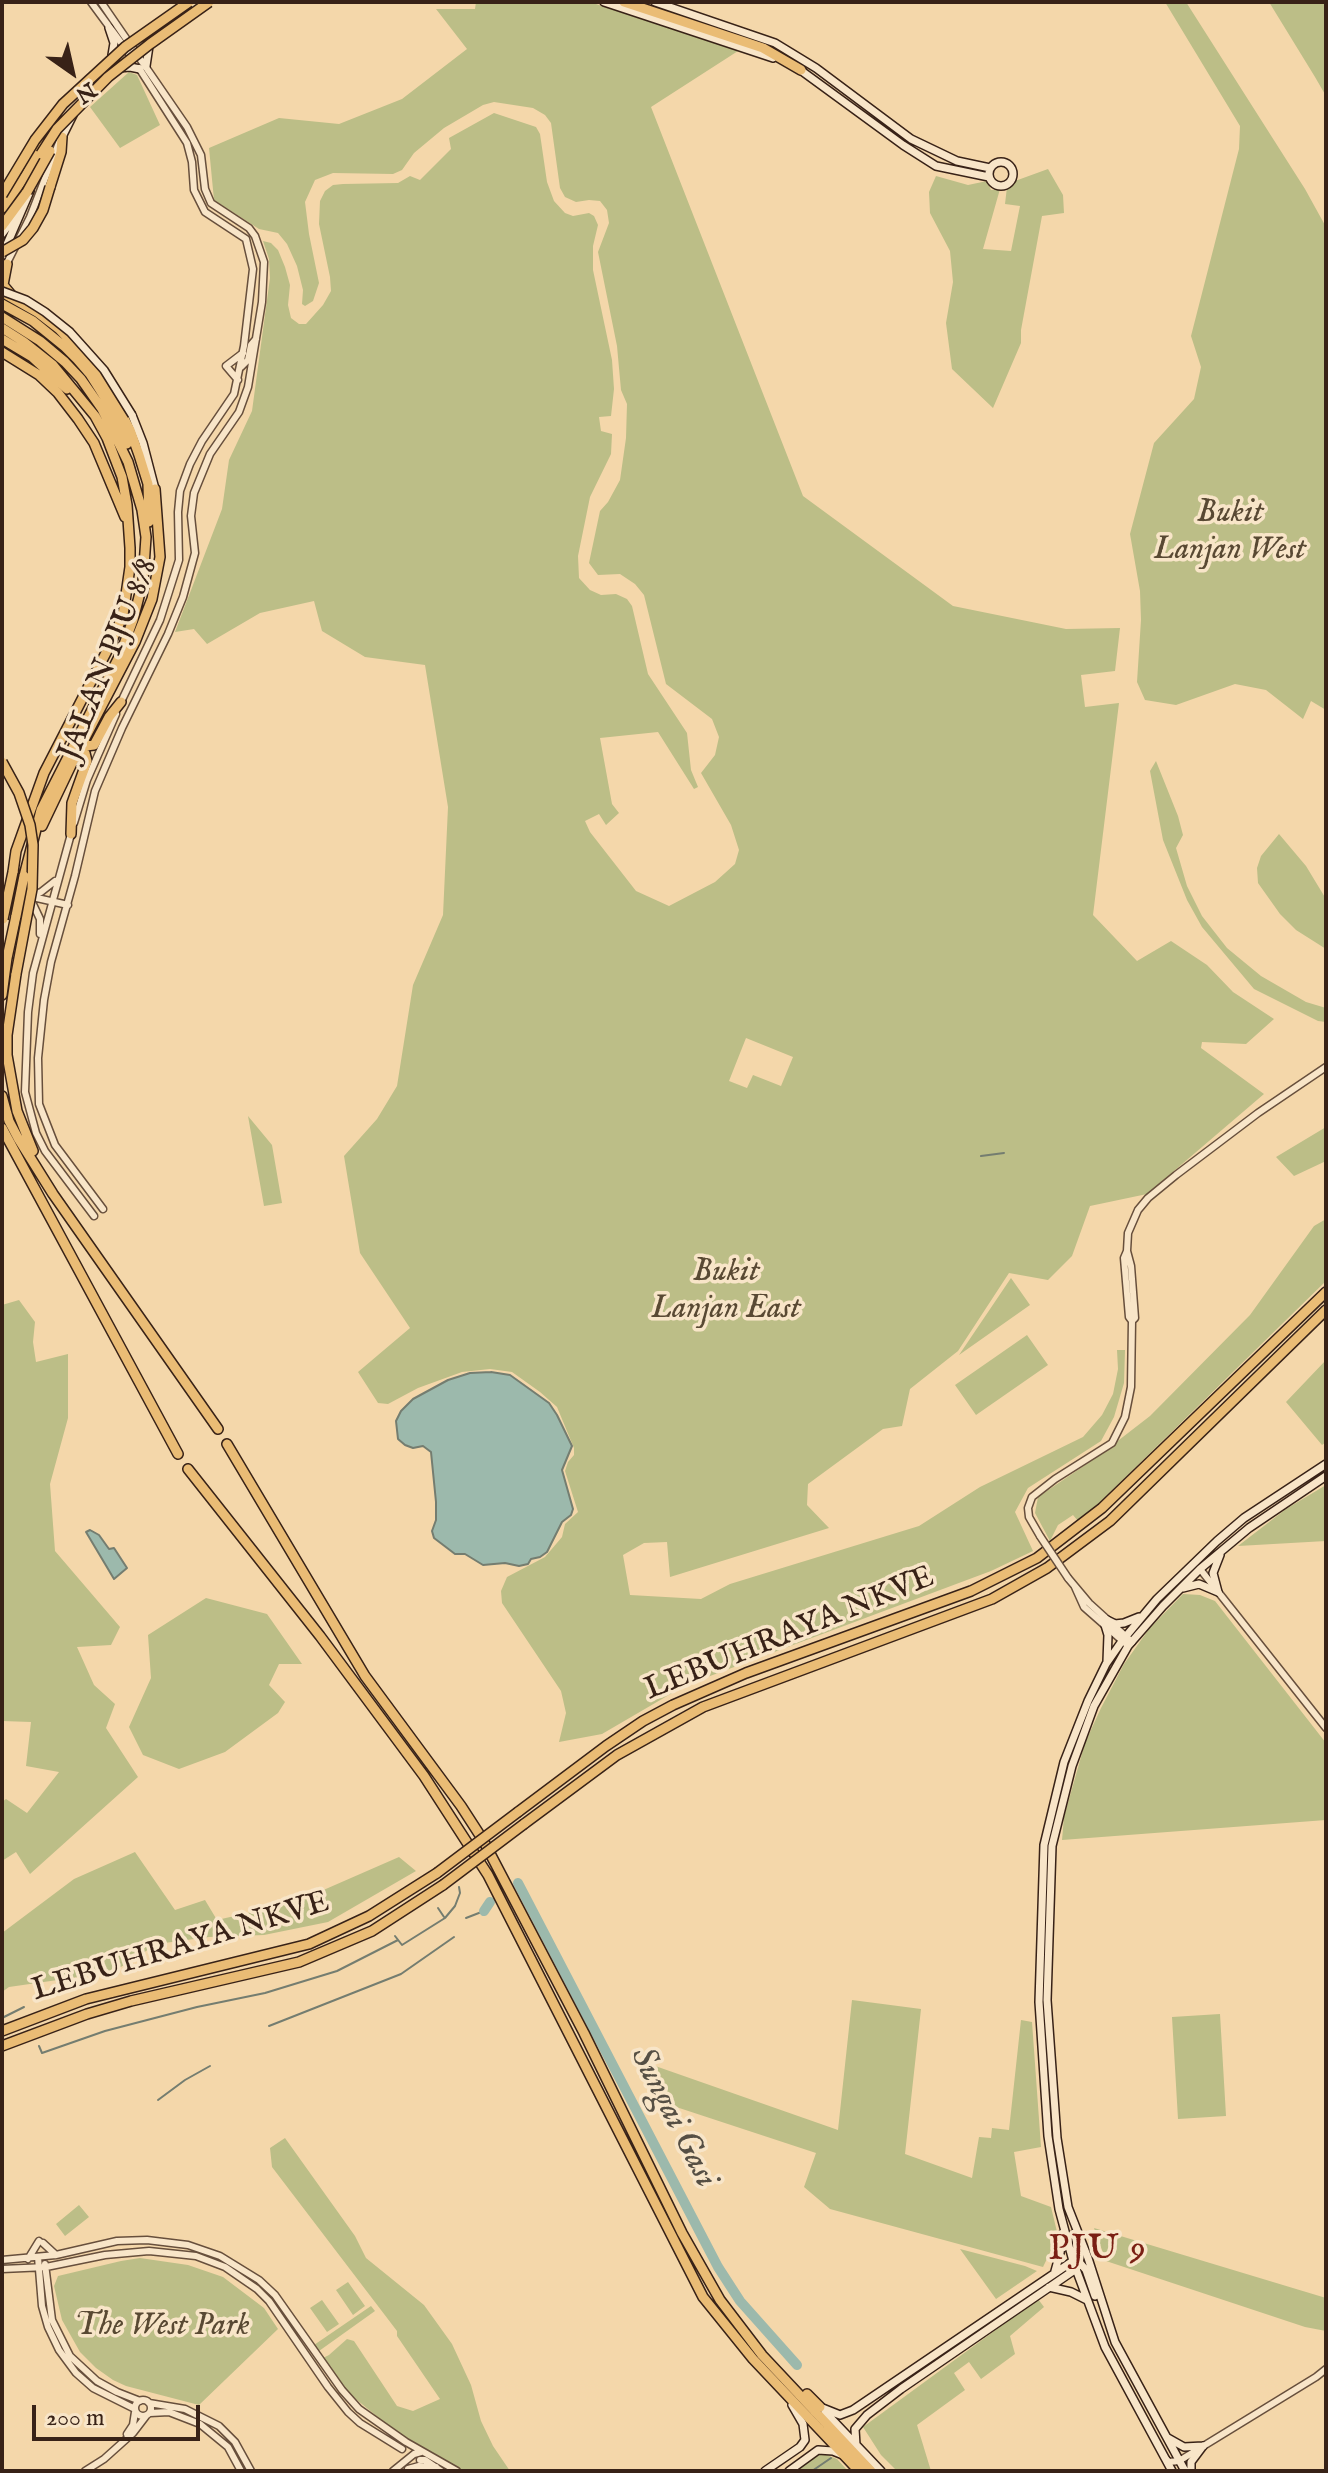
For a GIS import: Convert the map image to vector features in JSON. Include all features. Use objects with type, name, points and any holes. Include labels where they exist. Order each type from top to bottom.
[{"type":"highway","points":[[2,195],[35,140],[63,104],[125,47],[190,2]]},
{"type":"highway","points":[[2,211],[24,185],[57,129],[89,95],[123,64],[209,2]]},
{"type":"highway","points":[[624,2],[732,36],[763,48],[801,70]]},
{"type":"highway","points":[[2,226],[27,192],[67,119]]},
{"type":"highway","points":[[2,211],[21,184],[49,130]]},
{"type":"highway","points":[[16,300],[3,285],[3,261],[33,228],[43,210],[61,152],[62,137]]},
{"type":"highway","points":[[2,293],[59,329],[108,387],[130,430],[148,484],[149,524],[143,581],[120,655],[41,810],[24,876],[2,995]]},
{"type":"highway","points":[[2,304],[33,321],[77,359],[109,404],[135,469],[146,537]]},
{"type":"highway","points":[[2,317],[40,341],[65,362],[91,391],[116,435],[138,493]]},
{"type":"highway","points":[[2,328],[53,365],[95,416],[107,438],[122,477],[130,567],[123,615],[44,773],[16,851],[3,923]]},
{"type":"highway","points":[[2,339],[32,357],[95,416]]},
{"type":"highway","points":[[2,352],[39,375],[78,419],[104,463],[128,524]]},
{"type":"highway","points":[[121,702],[94,745],[86,746],[84,740],[135,642],[152,599],[160,557],[155,489]]},
{"type":"highway","points":[[73,744],[109,693]]},
{"type":"highway","points":[[31,850],[74,759],[81,752],[85,753],[87,761],[72,803],[71,834]]},
{"type":"highway","points":[[2,762],[19,793],[33,845],[32,889],[7,1035],[11,1082],[26,1137],[53,1194]]},
{"type":"highway","points":[[2,905],[3,923]]},
{"type":"highway","points":[[2,1096],[9,1121],[53,1194],[218,1429]]},
{"type":"highway","points":[[2,1128],[178,1454]]},
{"type":"highway","name":"LEBUHRAYA NKVE","points":[[2,2031],[86,1999],[309,1944],[377,1911],[437,1873],[606,1746],[673,1705],[746,1673],[971,1591],[1037,1558],[1102,1508],[1326,1292]]},
{"type":"highway","name":"LEBUHRAYA NKVE","points":[[2,2046],[87,2014],[265,1971],[323,1953],[388,1922],[443,1885],[617,1755],[703,1707],[992,1599],[1047,1568],[1110,1521],[1326,1310]]},
{"type":"highway","points":[[227,1444],[365,1676],[483,1840],[584,2033],[700,2267],[732,2318],[762,2355],[871,2471]]},
{"type":"highway","points":[[188,1469],[320,1636],[424,1776],[488,1875],[692,2278],[715,2314],[782,2391],[859,2471]]},
{"type":"highway","points":[[762,2355],[820,2407]]},
{"type":"main road","points":[[3,261],[46,148],[49,130],[59,110],[76,87],[112,55],[190,2]]},
{"type":"main road","points":[[62,137],[80,105],[118,68],[186,19],[219,2]]},
{"type":"main road","points":[[604,2],[735,44],[801,70],[936,166],[989,173],[911,139],[816,68],[775,43],[656,2]]},
{"type":"main road","points":[[109,28],[114,43],[112,55]]},
{"type":"main road","points":[[118,68],[143,68],[149,46]]},
{"type":"main road","points":[[857,110],[863,102]]},
{"type":"main road","points":[[2,234],[26,202]]},
{"type":"main road","points":[[2,293],[26,300],[45,312],[70,332],[104,370],[132,415],[147,455],[155,489]]},
{"type":"main road","points":[[1076,2264],[1057,2138],[1047,2000],[1052,1846],[1072,1766],[1094,1706],[1144,1614],[1182,1574],[1244,1518],[1326,1464]]},
{"type":"main road","points":[[1106,1664],[1223,1549],[1326,1476]]},
{"type":"main road","points":[[1218,1592],[1214,1565],[1223,1549]]},
{"type":"main road","points":[[1176,1592],[1191,1584],[1199,1584],[1218,1592]]},
{"type":"main road","points":[[1144,1614],[1124,1623],[1106,1623],[1109,1644],[1106,1664],[1064,1762],[1044,1845],[1040,2015],[1048,2136],[1063,2223],[1105,2347],[1173,2471]]},
{"type":"main road","points":[[1040,2015],[1048,1968]]},
{"type":"main road","points":[[1040,2015],[1051,2054]]},
{"type":"main road","points":[[1068,2207],[1115,2342],[1179,2461],[1188,2471],[1203,2446]]},
{"type":"main road","points":[[1054,2273],[1063,2223]]},
{"type":"main road","points":[[856,2445],[854,2435],[860,2422],[930,2364],[1054,2273],[1076,2264]]},
{"type":"main road","points":[[820,2407],[845,2414],[930,2364],[1049,2287],[1076,2264]]},
{"type":"main road","points":[[1076,2264],[1086,2270],[1110,2327]]},
{"type":"main road","points":[[1049,2287],[1087,2300]]},
{"type":"main road","points":[[765,2471],[800,2447],[805,2440],[803,2424],[782,2391]]},
{"type":"main road","points":[[820,2407],[881,2471]]},
{"type":"main road","points":[[1164,2434],[1176,2445],[1203,2446]]},
{"type":"main road","points":[[789,2471],[818,2450],[845,2456]]},
{"type":"street","points":[[91,2],[109,28],[126,45]]},
{"type":"street","points":[[101,2],[126,45]]},
{"type":"street","name":"JALAN PJU 8/8","points":[[103,1209],[55,1145],[39,1104],[38,1058],[51,962],[95,791],[168,634],[190,575],[195,553],[191,516],[194,493],[210,454],[239,412],[248,387],[264,283],[260,247],[249,228],[211,203],[205,189],[197,144],[126,45]]},
{"type":"street","name":"JALAN PJU 8/8","points":[[94,1216],[45,1151],[28,1109],[25,1092],[29,999],[51,901],[87,780],[160,620],[179,560],[180,491],[202,441],[234,394],[241,367],[253,269],[246,239],[205,212],[194,190],[187,143],[143,68]]},
{"type":"street","points":[[3,261],[30,217],[62,137]]},
{"type":"street","points":[[248,387],[246,374],[241,367],[248,360],[251,345],[256,339]]},
{"type":"street","points":[[238,380],[226,366],[243,353]]},
{"type":"street","points":[[26,896],[47,889],[58,878]]},
{"type":"street","points":[[26,896],[68,905]]},
{"type":"street","points":[[26,896],[40,919],[41,940]]},
{"type":"street","points":[[1127,1642],[1106,1623],[1068,1578],[1029,1517],[1028,1508],[1032,1497],[1055,1479],[1112,1443],[1125,1417],[1131,1387],[1132,1321],[1135,1318],[1127,1251],[1128,1233],[1138,1210],[1148,1198],[1258,1113],[1326,1067]]},
{"type":"street","points":[[1127,1251],[1124,1258],[1129,1317],[1132,1321]]},
{"type":"street","points":[[1131,1266],[1126,1281],[1133,1297]]},
{"type":"street","points":[[1207,1551],[1200,1569],[1326,1728]]},
{"type":"street","points":[[1182,1574],[1200,1569]]},
{"type":"street","points":[[2,2260],[56,2255],[117,2241],[147,2240],[188,2245],[228,2260],[259,2280],[275,2295],[342,2390],[359,2409],[404,2446]]},
{"type":"street","points":[[28,2259],[41,2242],[56,2255]]},
{"type":"street","points":[[2,2269],[42,2268],[105,2255],[149,2251],[196,2256],[225,2267],[269,2301],[348,2412],[360,2423],[421,2456],[438,2469]]},
{"type":"street","points":[[42,2257],[42,2306],[48,2327],[70,2366],[93,2388],[135,2410],[140,2416],[169,2412],[200,2424],[228,2447],[241,2471]]},
{"type":"street","points":[[225,2267],[228,2260]]},
{"type":"street","points":[[47,2278],[63,2264]]},
{"type":"street","points":[[20,2268],[31,2274],[40,2286]]},
{"type":"street","points":[[42,2268],[47,2278],[55,2327],[75,2362],[89,2376],[140,2401],[177,2407],[219,2426],[235,2442],[251,2471]]},
{"type":"street","points":[[1164,2458],[1169,2462],[1179,2461],[1326,2369]]},
{"type":"street","points":[[124,2441],[133,2425],[140,2401]]},
{"type":"street","points":[[85,2471],[124,2441],[148,2415],[151,2408],[149,2403]]},
{"type":"street","points":[[404,2446],[399,2455],[405,2469]]},
{"type":"street","points":[[405,2469],[414,2454],[457,2471]]},
{"type":"street","points":[[1173,2471],[1179,2461]]},
{"type":"street","points":[[393,2471],[419,2466],[438,2469]]},
{"type":"green space","name":"Bukit Lanjan East","points":[[476,2],[590,2],[738,51],[651,107],[803,496],[953,606],[1066,629],[1120,628],[1115,671],[1081,675],[1085,707],[1119,703],[1093,915],[1137,961],[1171,941],[1207,965],[1233,992],[1274,1019],[1246,1044],[1202,1042],[1201,1048],[1264,1094],[1147,1194],[1090,1206],[1072,1256],[1048,1280],[1009,1273],[958,1351],[910,1389],[902,1426],[883,1429],[808,1484],[807,1505],[829,1528],[670,1577],[667,1542],[644,1543],[623,1555],[630,1595],[701,1599],[730,1584],[919,1526],[980,1487],[1083,1437],[1102,1415],[1113,1394],[1118,1369],[1117,1350],[1125,1350],[1124,1383],[1114,1417],[1101,1441],[1028,1488],[1015,1512],[1033,1551],[991,1571],[686,1685],[602,1734],[559,1742],[566,1713],[561,1691],[502,1603],[501,1591],[507,1577],[545,1557],[562,1537],[565,1524],[578,1512],[565,1471],[574,1455],[574,1448],[557,1407],[512,1372],[490,1369],[462,1372],[418,1388],[388,1404],[378,1403],[358,1372],[410,1328],[360,1253],[344,1156],[377,1119],[397,1086],[413,985],[443,915],[448,807],[425,665],[365,657],[322,631],[314,601],[260,613],[207,644],[194,629],[175,632],[222,509],[229,460],[252,411],[270,278],[269,259],[263,241],[271,243],[278,250],[285,267],[290,285],[288,305],[291,318],[299,324],[306,324],[331,291],[319,224],[320,201],[325,191],[333,185],[398,183],[410,176],[420,180],[451,149],[449,138],[494,113],[536,127],[554,201],[565,213],[573,216],[589,213],[598,225],[593,246],[593,270],[612,360],[614,389],[611,416],[599,417],[601,431],[612,434],[611,454],[590,497],[578,556],[579,578],[590,590],[601,595],[616,594],[627,599],[632,606],[648,674],[687,733],[691,770],[698,787],[694,789],[658,732],[600,738],[612,804],[619,813],[606,825],[599,814],[585,821],[590,832],[636,891],[669,906],[715,882],[735,864],[739,850],[731,825],[701,773],[715,755],[719,737],[712,719],[666,684],[644,595],[620,574],[598,575],[589,563],[600,511],[620,480],[627,404],[621,390],[617,346],[598,252],[609,223],[607,210],[600,201],[576,202],[565,197],[560,188],[551,123],[545,115],[533,108],[494,102],[483,105],[444,128],[414,153],[402,170],[393,174],[333,173],[315,180],[305,202],[319,283],[313,301],[305,306],[302,304],[303,290],[297,266],[278,233],[259,229],[214,200],[209,148],[279,118],[339,124],[402,99],[467,49],[436,9],[475,9]],"holes":[[[746,1038],[793,1057],[781,1086],[753,1075],[747,1088],[729,1081]]]},
{"type":"green space","name":"Bukit Lanjan West","points":[[1165,2],[1186,2],[1326,227],[1326,710],[1311,701],[1303,719],[1266,690],[1235,684],[1176,705],[1145,700],[1137,682],[1140,591],[1130,534],[1154,443],[1194,399],[1201,367],[1191,336],[1239,149],[1240,126]]},
{"type":"green space","points":[[1269,2],[1326,2],[1326,96],[1315,77]]},
{"type":"green space","points":[[129,72],[137,75],[160,125],[120,148],[90,107]]},
{"type":"green space","points":[[1048,169],[1063,195],[1064,213],[1042,216],[1021,343],[993,408],[952,369],[946,323],[953,282],[950,251],[930,213],[929,192],[936,176],[968,185],[987,181],[991,190],[1000,189],[983,249],[1011,251],[1020,206],[1005,204],[1007,187]]},
{"type":"green space","points":[[1156,761],[1183,835],[1176,848],[1187,886],[1202,916],[1227,948],[1261,976],[1306,1002],[1326,1008],[1326,1022],[1318,1021],[1254,989],[1202,927],[1187,900],[1163,840],[1150,771]]},
{"type":"green space","points":[[1279,834],[1306,866],[1326,899],[1326,949],[1296,930],[1258,883],[1257,868],[1261,856]]},
{"type":"green space","points":[[248,1116],[272,1145],[282,1203],[264,1206]]},
{"type":"green space","points":[[1326,1127],[1326,1161],[1294,1176],[1276,1157]]},
{"type":"green space","points":[[1326,1219],[1326,1281],[1100,1502],[1078,1521],[1073,1515],[1058,1525],[1050,1541],[1035,1513],[1038,1497],[1150,1416],[1250,1315],[1314,1226]]},
{"type":"green space","points":[[1011,1278],[1030,1305],[959,1355]]},
{"type":"green space","points":[[19,1300],[35,1322],[33,1342],[36,1362],[68,1354],[68,1418],[50,1484],[55,1551],[120,1627],[111,1645],[77,1647],[94,1685],[115,1704],[106,1728],[138,1777],[30,1874],[16,1852],[2,1861],[2,1802],[6,1799],[27,1813],[59,1772],[26,1766],[31,1722],[2,1721],[2,1305]]},
{"type":"green space","points":[[1027,1335],[1048,1365],[976,1415],[955,1385]]},
{"type":"green space","points":[[1326,1360],[1326,1442],[1322,1445],[1286,1402]]},
{"type":"green space","points":[[1326,1485],[1326,1541],[1238,1546],[1286,1509]]},
{"type":"green space","points":[[1183,1594],[1200,1595],[1215,1601],[1326,1743],[1326,1820],[1062,1840],[1064,1817],[1085,1743],[1101,1708],[1124,1664],[1149,1629]]},
{"type":"green space","points":[[206,1598],[267,1614],[302,1664],[279,1664],[269,1685],[285,1702],[278,1713],[225,1752],[179,1769],[143,1755],[129,1727],[151,1678],[148,1635]]},
{"type":"green space","points":[[135,1852],[175,1910],[205,1900],[217,1920],[296,1902],[399,1857],[416,1871],[328,1922],[264,1935],[209,1937],[157,1944],[113,1972],[9,1987],[2,1992],[2,1933],[74,1879]]},
{"type":"green space","points":[[852,2000],[921,2009],[905,2154],[972,2178],[979,2137],[991,2138],[992,2128],[1009,2130],[1021,2020],[1032,2022],[1041,2147],[1014,2152],[1021,2196],[1051,2207],[1058,2236],[1043,2267],[830,2209],[804,2187],[816,2153],[661,2102],[639,2068],[641,2061],[838,2130]]},
{"type":"green space","points":[[1220,2014],[1226,2116],[1178,2119],[1172,2017]]},
{"type":"green space","points":[[285,2138],[355,2236],[366,2258],[424,2305],[452,2344],[471,2385],[481,2421],[510,2471],[462,2471],[407,2441],[346,2391],[323,2358],[347,2339],[354,2341],[397,2406],[413,2411],[440,2399],[397,2336],[397,2331],[272,2167],[270,2148]]},
{"type":"green space","points":[[79,2205],[89,2217],[65,2236],[56,2224]]},
{"type":"green space","points":[[1094,2228],[1326,2298],[1326,2331],[1305,2327],[1106,2261]]},
{"type":"green space","points":[[960,2249],[1025,2266],[1037,2271],[996,2299]]},
{"type":"green space","name":"The West Park","points":[[140,2258],[188,2265],[223,2277],[264,2308],[278,2329],[199,2405],[113,2380],[80,2352],[62,2320],[54,2286],[58,2276]]},
{"type":"green space","points":[[348,2282],[365,2306],[353,2315],[336,2290]]},
{"type":"green space","points":[[1038,2299],[1044,2307],[1010,2336],[1015,2354],[981,2379],[969,2362],[954,2373],[965,2390],[917,2425],[931,2471],[897,2471],[881,2455],[863,2427]]},
{"type":"green space","points":[[322,2300],[339,2324],[327,2332],[310,2308]]},
{"type":"green space","points":[[371,2306],[375,2311],[319,2351],[323,2358],[314,2345]]},
{"type":"green space","points":[[822,2453],[837,2459],[848,2471],[793,2471]]},
{"type":"shaded area","points":[[470,1373],[510,1375],[549,1403],[572,1446],[562,1470],[573,1509],[571,1515],[562,1522],[547,1552],[519,1566],[505,1563],[483,1565],[465,1554],[455,1554],[434,1538],[436,1502],[431,1452],[423,1446],[413,1448],[405,1445],[398,1439],[396,1421],[413,1399],[448,1380]]},
{"type":"shaded area","points":[[90,1530],[99,1535],[109,1549],[114,1548],[127,1568],[114,1579],[86,1532]]},
{"type":"waterway","points":[[981,1156],[1004,1153]]},
{"type":"waterway","name":"Sungai Gasi","points":[[518,1883],[718,2267],[740,2301],[797,2365]]},
{"type":"waterway","points":[[395,1936],[402,1945],[445,1918],[455,1906],[459,1887]]},
{"type":"waterway","name":"Sungai Gasi","points":[[484,1911],[490,1902]]},
{"type":"waterway","points":[[438,1908],[444,1917]]},
{"type":"waterway","name":"Sungai Gasi","points":[[466,1918],[484,1911]]},
{"type":"waterway","name":"Sungai Gasi","points":[[269,2026],[401,1974],[454,1937]]},
{"type":"waterway","points":[[39,2046],[42,2053],[105,2031],[265,1993],[337,1971],[398,1940]]},
{"type":"waterway","points":[[2,2018],[24,2007]]},
{"type":"waterway","name":"Sungai Gasi","points":[[158,2100],[210,2066]]},
{"type":"waterway","points":[[812,2471],[831,2458]]},
{"type":"district","name":"PJU 9","points":[[1098,2252]]}]
